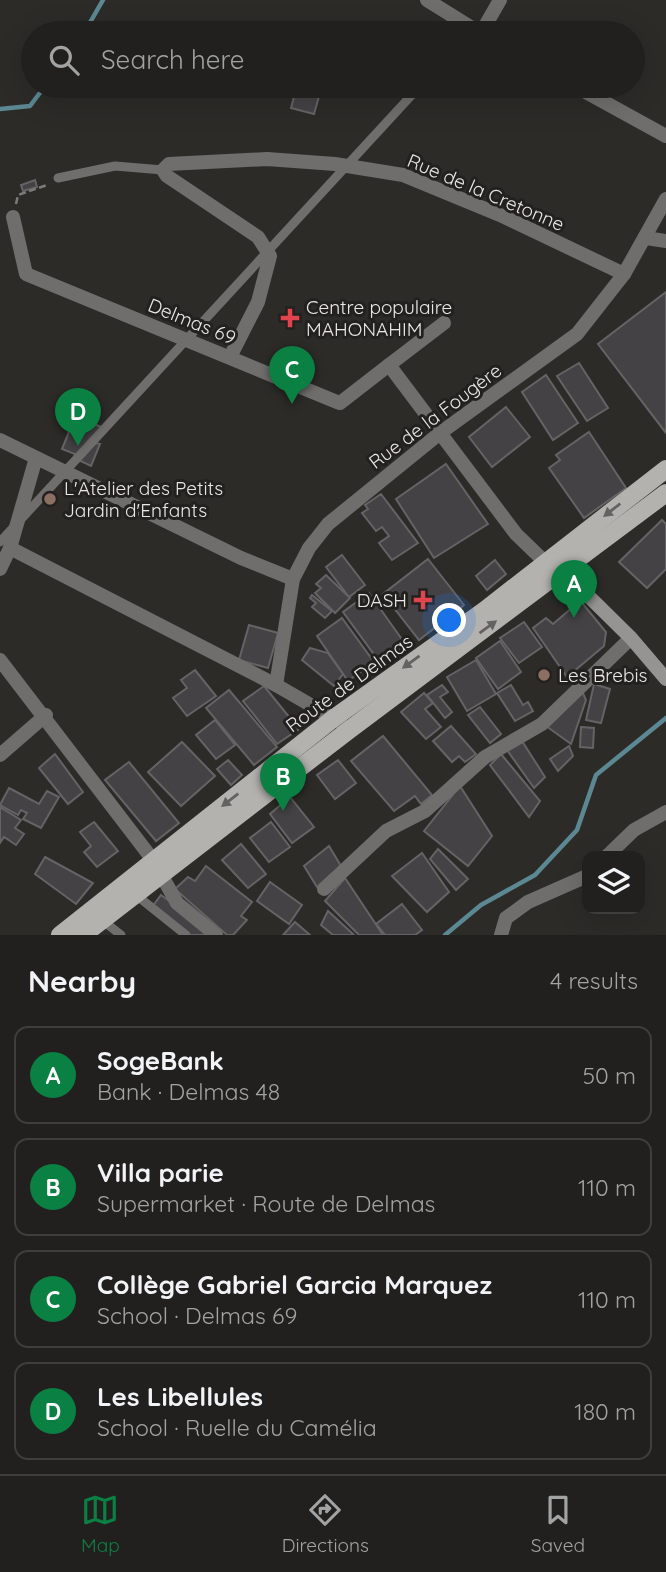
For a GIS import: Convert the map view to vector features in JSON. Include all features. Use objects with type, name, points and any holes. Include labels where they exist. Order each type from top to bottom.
[{"type":"main road","name":"Route de Delmas","points":[[83,935],[136,895],[157,868],[334,718],[485,610],[666,469]]},
{"type":"main road","name":"Route de Delmas","points":[[60,935],[349,730],[666,494]]},
{"type":"street","points":[[427,0],[461,21]]},
{"type":"street","points":[[488,21],[499,0]]},
{"type":"street","points":[[597,98],[666,136]]},
{"type":"street","name":"Rue de la Cretonne","points":[[163,170],[169,164],[267,159],[335,164],[403,175],[500,215],[624,274]]},
{"type":"street","points":[[163,170],[167,177],[258,237],[270,256],[258,302],[230,357]]},
{"type":"street","name":"Rue de la Fougère","points":[[276,685],[293,579],[309,548],[328,524],[440,433],[577,334],[624,274],[666,199]]},
{"type":"street","name":"Delmas 69","points":[[13,217],[26,274],[341,403],[444,323]]},
{"type":"street","points":[[646,238],[666,241]]},
{"type":"street","points":[[389,365],[516,534],[545,562],[564,572],[631,638],[666,679]]},
{"type":"street","points":[[0,440],[241,558],[293,579]]},
{"type":"street","points":[[0,569],[5,545],[36,458]]},
{"type":"street","points":[[5,545],[276,685],[334,718],[349,730]]},
{"type":"street","points":[[324,889],[386,831],[425,811],[485,757],[542,724],[631,638]]},
{"type":"street","points":[[0,660],[46,715],[157,868],[177,903],[216,935]]},
{"type":"street","points":[[0,755],[46,715]]},
{"type":"street","points":[[612,851],[634,830],[666,812]]},
{"type":"street","points":[[501,935],[506,918],[528,902],[582,878]]},
{"type":"lane","points":[[479,21],[499,0]]},
{"type":"lane","points":[[5,545],[409,98]]},
{"type":"lane","points":[[58,178],[115,166],[163,170]]},
{"type":"lane","points":[[136,895],[186,935]]},
{"type":"lane","points":[[102,920],[121,935]]},
{"type":"path","points":[[13,217],[19,195],[44,187],[58,178]]},
{"type":"building","points":[[294,98],[319,98],[314,114],[291,108]]},
{"type":"building","points":[[35,180],[37,187],[23,191],[21,185]]},
{"type":"building","points":[[666,292],[666,433],[598,344]]},
{"type":"building","points":[[579,363],[608,408],[587,421],[557,376]]},
{"type":"building","points":[[546,375],[578,423],[553,440],[522,392]]},
{"type":"building","points":[[506,407],[530,437],[492,467],[469,437]]},
{"type":"building","points":[[75,417],[102,427],[95,443],[100,444],[91,466],[74,458],[75,454],[62,449]]},
{"type":"building","points":[[589,432],[626,488],[584,518],[549,468],[560,460],[556,455]]},
{"type":"building","points":[[446,464],[488,524],[434,558],[396,499]]},
{"type":"building","points":[[381,494],[418,543],[392,560],[379,543],[389,536],[382,527],[376,531],[362,513],[368,509],[365,505]]},
{"type":"building","points":[[662,520],[666,524],[666,569],[647,588],[619,562]]},
{"type":"building","points":[[342,555],[365,585],[349,597],[326,567]]},
{"type":"building","name":"DASH","points":[[428,559],[464,605],[419,640],[383,594]]},
{"type":"building","points":[[495,560],[506,574],[487,590],[476,576]]},
{"type":"building","points":[[326,575],[350,598],[335,613],[315,593],[321,588],[316,584]]},
{"type":"building","points":[[369,593],[406,645],[381,664],[343,612]]},
{"type":"building","points":[[574,593],[606,632],[604,646],[567,677],[533,628],[546,618],[553,624],[574,606],[567,597]]},
{"type":"building","points":[[312,595],[332,611],[325,618],[312,607],[316,603],[310,598]]},
{"type":"building","points":[[342,618],[374,662],[348,681],[317,636]]},
{"type":"building","points":[[524,622],[542,647],[519,663],[500,638]]},
{"type":"building","points":[[249,625],[278,633],[268,668],[239,660]]},
{"type":"building","points":[[500,641],[521,672],[498,689],[476,658]]},
{"type":"building","points":[[310,648],[328,653],[343,674],[334,686],[302,660]]},
{"type":"building","points":[[476,660],[496,694],[467,711],[447,677]]},
{"type":"building","points":[[195,670],[216,696],[187,716],[173,698],[187,688],[181,680]]},
{"type":"building","points":[[594,684],[610,689],[601,723],[586,720]]},
{"type":"building","points":[[442,685],[448,692],[440,697],[452,712],[445,718],[427,695]]},
{"type":"building","points":[[511,685],[523,705],[528,702],[533,711],[515,721],[497,693]]},
{"type":"building","points":[[264,686],[299,729],[277,744],[243,701]]},
{"type":"building","points":[[229,690],[277,747],[254,765],[206,708]]},
{"type":"building","points":[[582,691],[586,700],[571,744],[546,726]]},
{"type":"building","points":[[424,693],[433,703],[425,709],[441,727],[426,739],[401,712]]},
{"type":"building","points":[[480,707],[501,734],[490,743],[468,715]]},
{"type":"building","points":[[215,720],[235,745],[216,759],[196,735]]},
{"type":"building","points":[[451,726],[476,754],[465,762],[459,756],[452,762],[433,741]]},
{"type":"building","points":[[581,727],[594,728],[593,748],[580,747]]},
{"type":"building","points":[[383,736],[432,795],[421,804],[415,796],[394,811],[351,761]]},
{"type":"building","points":[[522,741],[545,777],[534,788],[507,750]]},
{"type":"building","points":[[182,742],[215,776],[181,806],[148,772]]},
{"type":"building","points":[[569,746],[573,756],[558,771],[550,759]]},
{"type":"building","points":[[55,754],[83,792],[68,804],[39,768]]},
{"type":"building","points":[[501,754],[540,801],[529,817],[490,765]]},
{"type":"building","points":[[228,760],[242,775],[231,785],[217,769]]},
{"type":"building","points":[[338,760],[356,783],[335,799],[317,775]]},
{"type":"building","points":[[129,762],[179,823],[156,841],[105,780]]},
{"type":"building","points":[[460,786],[492,836],[468,866],[424,831]]},
{"type":"building","points":[[9,788],[39,804],[47,791],[59,797],[41,828],[23,819],[27,813],[21,810],[18,815],[0,805]]},
{"type":"building","points":[[290,797],[314,827],[292,843],[270,814]]},
{"type":"building","points":[[0,807],[21,820],[15,828],[24,834],[16,845],[4,837],[0,843]]},
{"type":"building","points":[[94,822],[118,851],[97,867],[84,852],[91,846],[80,832]]},
{"type":"building","points":[[271,822],[290,847],[269,862],[250,838]]},
{"type":"building","points":[[241,844],[266,874],[248,888],[222,860]]},
{"type":"building","points":[[329,846],[341,866],[317,887],[304,866]]},
{"type":"building","points":[[438,849],[468,879],[456,890],[430,859]]},
{"type":"building","points":[[422,853],[449,892],[427,912],[392,876]]},
{"type":"building","points":[[45,857],[93,883],[76,904],[35,874]]},
{"type":"building","points":[[206,866],[252,902],[241,916],[247,920],[233,935],[227,935],[175,889],[188,877],[195,881]]},
{"type":"building","points":[[345,878],[383,935],[359,935],[325,901]]},
{"type":"building","points":[[270,882],[302,905],[289,924],[257,901]]},
{"type":"building","points":[[161,895],[210,931],[207,935],[190,935],[152,907]]},
{"type":"building","points":[[402,904],[422,930],[415,935],[385,935],[376,924]]},
{"type":"building","points":[[328,911],[354,935],[333,935],[321,925]]},
{"type":"building","points":[[295,922],[310,935],[283,935]]},
{"type":"waterway","points":[[91,21],[103,0]]},
{"type":"waterway","points":[[0,109],[30,106],[36,98]]},
{"type":"waterway","points":[[445,935],[481,905],[535,875],[577,830],[596,775],[666,718]]},
{"type":"place","name":"Centre populaire MAHONAHIM","points":[[290,318]]},
{"type":"place","name":"Collège Gabriel Garcia Marquez","points":[[292,404]]},
{"type":"place","name":"Les Libellules","points":[[78,446]]},
{"type":"place","name":"L'Atelier des Petits Jardin d'Enfants","points":[[50,499]]},
{"type":"place","name":"DASH","points":[[423,600]]},
{"type":"place","name":"SogeBank","points":[[574,618]]},
{"type":"place","name":"Les Brebis","points":[[544,675]]},
{"type":"place","name":"Villa parie","points":[[283,811]]}]
